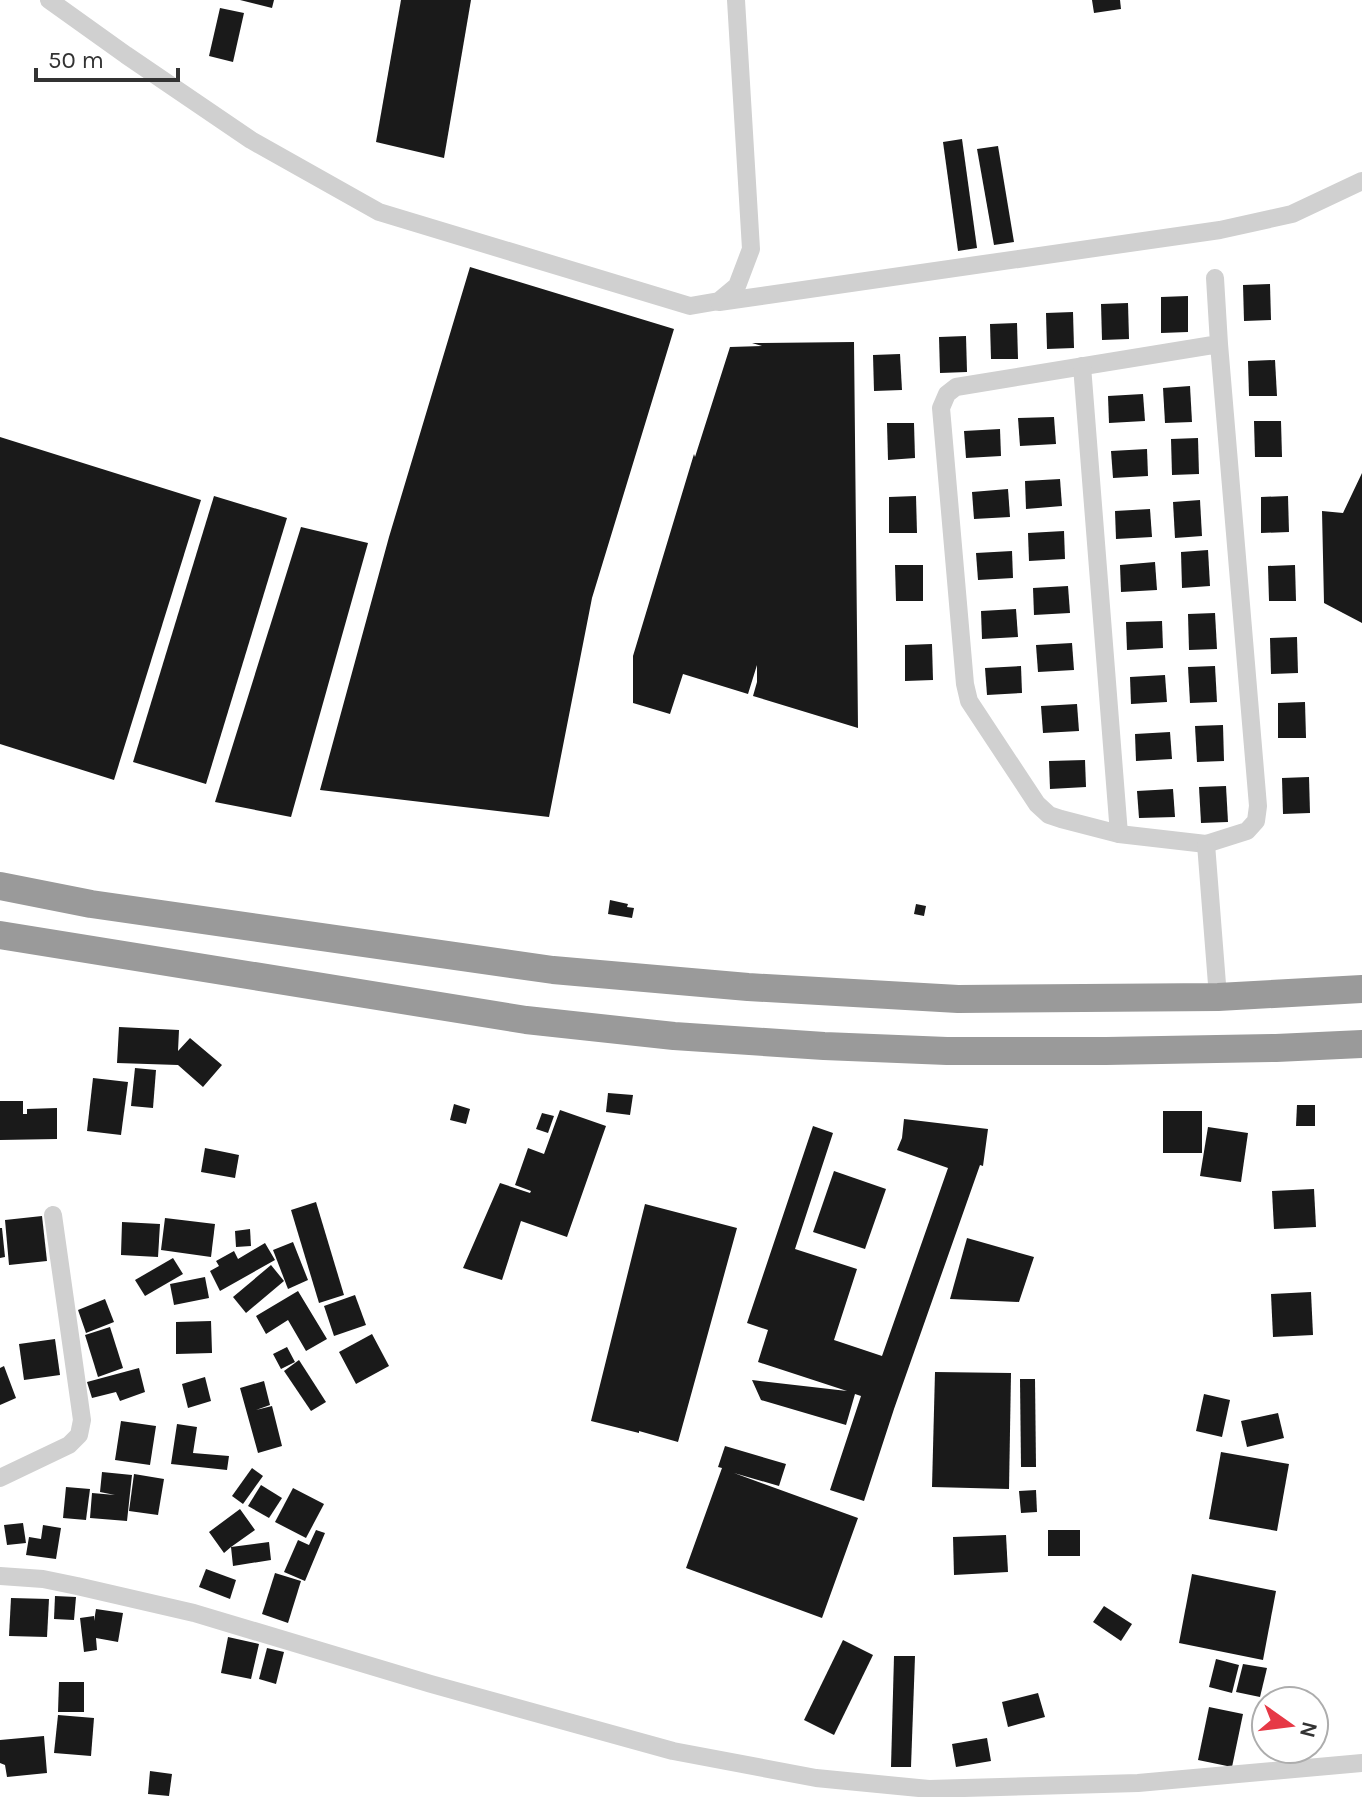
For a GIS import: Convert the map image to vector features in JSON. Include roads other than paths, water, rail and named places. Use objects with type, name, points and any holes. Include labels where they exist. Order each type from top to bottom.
[{"type":"highway","points":[[0,886],[91,904],[553,970],[748,987],[958,999],[1218,997],[1362,989]]},
{"type":"highway","points":[[0,935],[526,1020],[674,1036],[947,1051],[1137,1051],[1362,1044]]},
{"type":"street","points":[[49,0],[251,140],[379,212],[690,306],[1220,230],[1292,214],[1362,181]]},
{"type":"street","points":[[690,306],[719,301],[737,286],[751,249],[736,0]]},
{"type":"street","points":[[1215,278],[1258,806],[1256,821],[1247,831],[1206,844],[1119,834],[1049,815],[1037,804],[969,701],[941,408],[947,394],[956,387],[1219,344]]},
{"type":"street","points":[[1082,366],[1119,834]]},
{"type":"street","points":[[1206,844],[1218,997]]},
{"type":"street","points":[[0,1478],[69,1445],[79,1435],[82,1420],[53,1215]]},
{"type":"street","points":[[0,1576],[43,1579],[194,1613],[431,1684],[673,1751],[816,1778],[929,1789],[1138,1783],[1362,1763]]}]
